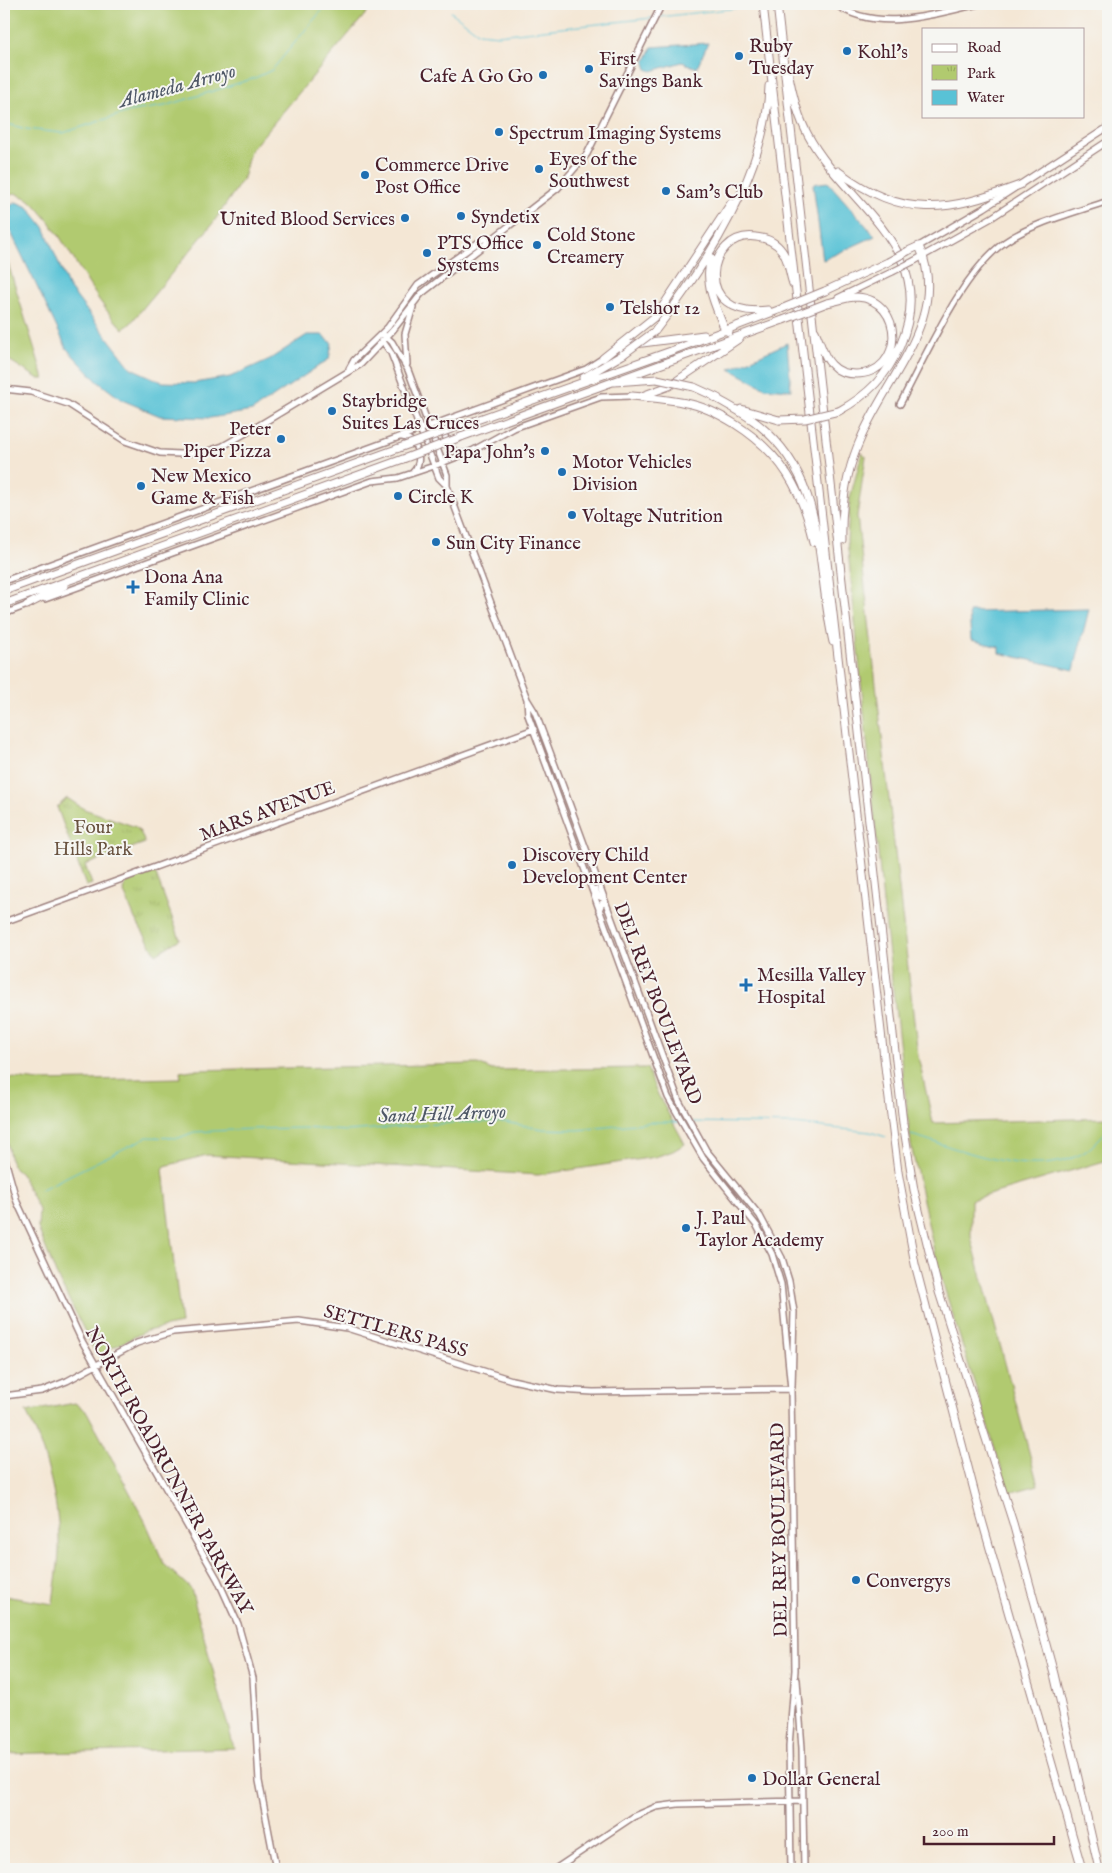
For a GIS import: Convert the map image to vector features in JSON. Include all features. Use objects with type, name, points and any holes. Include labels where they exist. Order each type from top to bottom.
[{"type":"highway","points":[[763,4],[887,1084],[908,1232],[981,1516],[1082,1869]]},
{"type":"highway","points":[[777,4],[903,1123],[914,1190],[939,1292],[1014,1523],[1054,1674],[1099,1869]]},
{"type":"highway","points":[[609,382],[657,379],[694,387],[757,415],[779,420],[805,420],[839,411],[875,386],[892,365],[906,327],[909,288],[902,262],[888,234],[820,155],[808,136],[796,108],[778,17]]},
{"type":"highway","points":[[550,393],[596,371],[624,354],[655,331],[689,287],[715,246],[757,153],[767,114],[769,86],[767,43]]},
{"type":"highway","points":[[820,155],[862,188],[886,200],[916,206],[939,208],[980,200],[1020,185]]},
{"type":"highway","points":[[603,358],[657,315],[745,182]]},
{"type":"highway","points":[[781,309],[749,312],[735,308],[723,298],[715,283],[714,270],[721,252],[729,243],[752,236],[765,238],[775,244],[785,257],[798,296]]},
{"type":"highway","points":[[715,246],[708,277],[712,296],[725,330]]},
{"type":"highway","points":[[4,591],[671,351],[781,309],[920,246],[929,272],[930,286],[925,312],[908,351],[861,438],[845,485],[841,518],[843,592]]},
{"type":"highway","points":[[4,604],[827,303],[857,297],[878,304],[887,313],[894,330],[893,346],[885,360],[876,368],[862,374],[839,371],[829,362],[812,325]]},
{"type":"highway","points":[[603,358],[627,345],[697,336],[725,330],[740,334]]},
{"type":"highway","points":[[632,396],[644,395],[669,386],[748,332]]},
{"type":"highway","points":[[632,396],[702,407],[715,412],[766,446],[794,483],[812,535],[821,571]]},
{"type":"highway","points":[[714,397],[758,424],[784,449],[793,462],[810,497],[821,571],[841,678]]},
{"type":"highway","points":[[27,605],[84,574]]},
{"type":"main road","points":[[4,389],[31,392],[68,404],[116,436],[138,447],[160,453],[180,454],[208,451],[223,446],[361,364],[421,294],[558,188],[574,172],[587,154],[608,115],[662,4]]},
{"type":"main road","points":[[835,4],[858,15],[886,20],[978,4]]},
{"type":"main road","points":[[920,246],[1020,185],[1108,127]]},
{"type":"main road","points":[[827,303],[924,256],[991,218],[1108,141]]},
{"type":"main road","points":[[900,404],[968,280],[992,253],[1016,236],[1108,201]]},
{"type":"main road","points":[[383,337],[418,285],[483,238],[491,238]]},
{"type":"main road","points":[[408,370],[405,334],[411,310],[421,294]]},
{"type":"main road","name":"DEL REY BOULEVARD","points":[[383,337],[399,352],[408,370],[443,463],[448,478],[447,486],[526,699],[528,715],[665,1090],[690,1138],[709,1167],[752,1219],[774,1261],[784,1299],[791,1389],[795,1670],[802,1748],[804,1869]]},
{"type":"main road","name":"DEL REY BOULEVARD","points":[[383,337],[402,380],[440,481],[447,486]]},
{"type":"main road","points":[[4,581],[586,369],[603,358]]},
{"type":"main road","points":[[402,380],[411,378]]},
{"type":"main road","points":[[4,614],[372,481],[398,478],[443,463],[514,428],[601,397],[632,396]]},
{"type":"main road","points":[[448,420],[443,430],[449,446],[454,452],[464,454]]},
{"type":"main road","points":[[402,437],[409,439],[414,444],[419,457],[419,464],[412,472]]},
{"type":"main road","name":"DEL REY BOULEVARD","points":[[526,699],[535,712],[679,1101],[706,1150],[760,1216],[772,1236],[785,1265],[794,1312],[794,1380],[791,1389]]},
{"type":"main road","name":"MARS AVENUE","points":[[4,922],[540,726]]},
{"type":"main road","points":[[572,836],[580,833]]},
{"type":"main road","points":[[577,848],[584,846]]},
{"type":"main road","points":[[584,868],[590,874],[597,895],[604,899],[599,910],[605,913],[613,925]]},
{"type":"main road","name":"NORTH ROADRUNNER PARKWAY","points":[[4,1156],[8,1177],[33,1238],[82,1341],[218,1580],[241,1631],[253,1678],[259,1781],[276,1869]]},
{"type":"main road","name":"SETTLERS PASS","points":[[4,1396],[42,1392],[67,1381],[137,1342],[173,1332],[299,1321],[352,1329],[512,1380],[549,1388],[594,1392],[791,1389]]},
{"type":"main road","name":"DEL REY BOULEVARD","points":[[791,1869],[789,1746],[795,1670]]},
{"type":"main road","points":[[555,1869],[632,1817],[656,1807],[678,1804],[802,1801]]},
{"type":"green space","points":[[4,4],[374,4],[250,151],[243,179],[213,223],[130,324],[123,329],[99,300],[58,234],[35,205],[28,199],[15,193],[4,198]]},
{"type":"green space","points":[[4,251],[44,379],[39,379],[4,357]]},
{"type":"green space","points":[[862,453],[866,456],[857,516],[918,1056],[933,1123],[1108,1118],[1108,1160],[971,1200],[971,1237],[1038,1485],[1009,1493],[937,1265],[911,1145],[883,903],[847,540],[850,498]]},
{"type":"green space","name":"Four Hills Park","points":[[67,798],[84,809],[136,827],[145,843],[85,865],[92,884],[86,886],[57,807]]},
{"type":"green space","points":[[155,872],[180,939],[156,954],[135,919],[123,890],[126,882]]},
{"type":"green space","points":[[478,1064],[492,1070],[647,1068],[656,1091],[685,1144],[673,1151],[655,1157],[538,1175],[207,1155],[165,1166],[163,1169],[181,1324],[146,1331],[102,1353],[95,1352],[56,1274],[38,1228],[39,1210],[21,1174],[12,1166],[4,1129],[4,1077],[40,1081],[181,1078],[180,1072],[192,1070]]},
{"type":"green space","points":[[75,1403],[87,1412],[145,1521],[164,1564],[191,1589],[234,1748],[4,1754],[4,1596],[53,1604],[59,1555],[58,1523],[53,1490],[45,1457],[26,1412]]},
{"type":"water","points":[[708,43],[697,68],[682,62],[652,71],[647,69],[645,63],[652,47]]},
{"type":"water","points":[[828,182],[875,236],[823,260],[813,184]]},
{"type":"water","points":[[16,202],[28,207],[44,227],[68,286],[131,368],[162,382],[194,383],[230,377],[270,359],[307,335],[322,335],[332,343],[329,359],[252,411],[210,418],[160,416],[122,400],[97,381],[67,349],[5,220],[11,205]]},
{"type":"water","points":[[787,343],[791,390],[765,388],[730,369]]},
{"type":"water","points":[[1089,609],[1074,670],[999,653],[999,647],[971,640],[969,612]]},
{"type":"waterway","name":"Alameda Arroyo","points":[[4,123],[26,129],[63,133],[131,111],[165,106],[255,78],[272,70],[327,4]]},
{"type":"waterway","name":"Alameda Arroyo","points":[[659,17],[755,6]]},
{"type":"waterway","name":"Alameda Arroyo","points":[[451,12],[479,33],[498,35],[652,18]]},
{"type":"waterway","name":"Sand Hill Arroyo","points":[[40,1190],[147,1137],[179,1138],[194,1132],[304,1128],[347,1131],[461,1122],[504,1122],[543,1129],[578,1130],[654,1122],[681,1122]]},
{"type":"waterway","name":"Sand Hill Arroyo","points":[[693,1122],[794,1124],[870,1132],[886,1137]]},
{"type":"waterway","name":"Sand Hill Arroyo","points":[[911,1135],[997,1160],[1042,1164],[1063,1161],[1083,1153],[1108,1130]]},
{"type":"place","name":"Kohl's","points":[[847,51]]},
{"type":"place","name":"Ruby Tuesday","points":[[739,56]]},
{"type":"place","name":"First Savings Bank","points":[[589,69]]},
{"type":"place","name":"Cafe A Go Go","points":[[543,75]]},
{"type":"place","name":"Spectrum Imaging Systems","points":[[499,132]]},
{"type":"place","name":"Eyes of the Southwest","points":[[539,169]]},
{"type":"place","name":"Commerce Drive Post Office","points":[[365,175]]},
{"type":"place","name":"Sam's Club","points":[[666,191]]},
{"type":"place","name":"Syndetix","points":[[461,216]]},
{"type":"place","name":"United Blood Services","points":[[405,218]]},
{"type":"place","name":"Cold Stone Creamery","points":[[537,245]]},
{"type":"place","name":"PTS Office Systems","points":[[427,253]]},
{"type":"place","name":"Telshor 12","points":[[610,307]]},
{"type":"place","name":"Staybridge Suites Las Cruces","points":[[332,411]]},
{"type":"place","name":"Peter Piper Pizza","points":[[281,439]]},
{"type":"place","name":"Papa John's","points":[[545,451]]},
{"type":"place","name":"Motor Vehicles Division","points":[[562,472]]},
{"type":"place","name":"New Mexico Game & Fish","points":[[141,486]]},
{"type":"place","name":"Circle K","points":[[398,496]]},
{"type":"place","name":"Voltage Nutrition","points":[[572,515]]},
{"type":"place","name":"Sun City Finance","points":[[436,542]]},
{"type":"place","name":"Dona Ana Family Clinic","points":[[133,587]]},
{"type":"place","name":"Discovery Child Development Center","points":[[512,865]]},
{"type":"place","name":"Mesilla Valley Hospital","points":[[746,985]]},
{"type":"place","name":"J. Paul Taylor Academy","points":[[686,1228]]},
{"type":"place","name":"Convergys","points":[[856,1580]]},
{"type":"place","name":"Dollar General","points":[[752,1778]]}]
